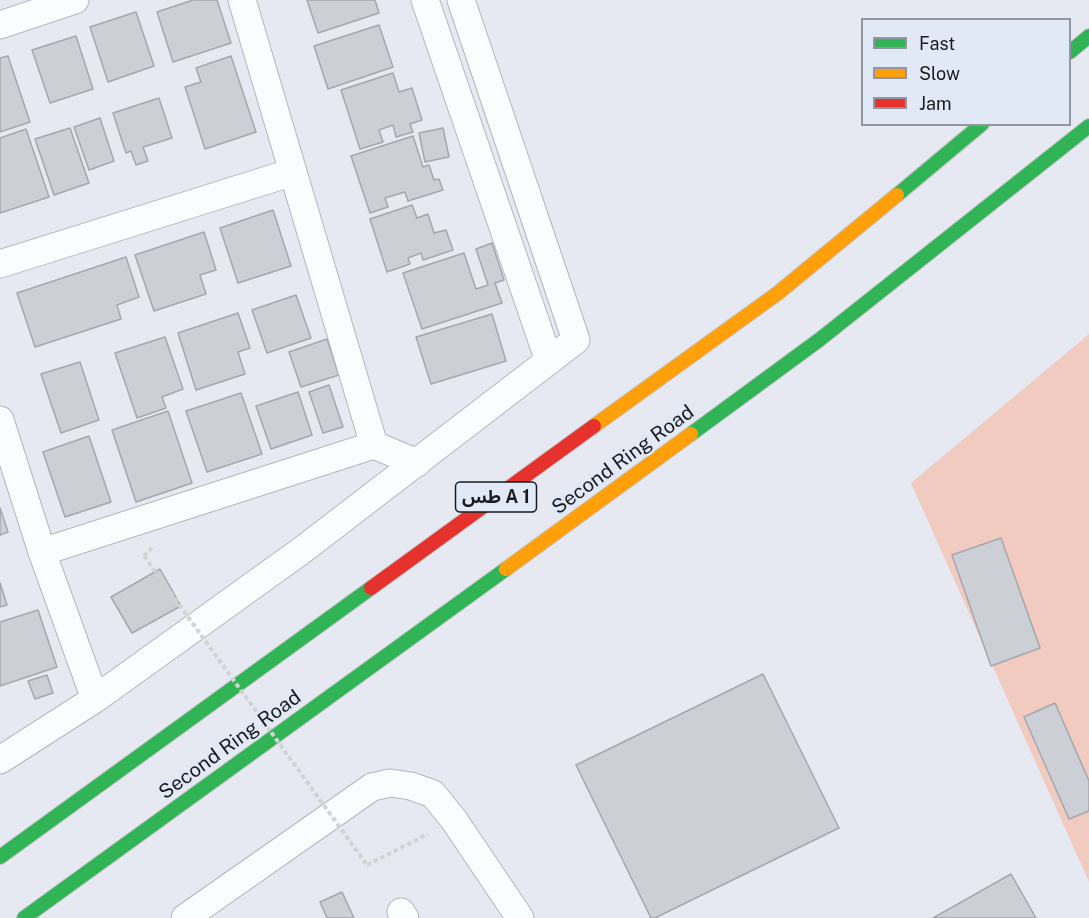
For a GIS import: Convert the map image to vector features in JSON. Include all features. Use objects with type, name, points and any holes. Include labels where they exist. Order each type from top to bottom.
[{"type":"highway","points":[[1071,51],[1089,36]]},
{"type":"highway","name":"طس A 1","points":[[0,857],[778,293],[980,126]]},
{"type":"highway","name":"Second Ring Road","points":[[24,918],[819,340],[1089,126]]},
{"type":"street","points":[[0,25],[75,0]]},
{"type":"street","points":[[242,0],[374,445]]},
{"type":"street","points":[[425,0],[549,361]]},
{"type":"street","points":[[0,760],[95,699],[301,551],[576,340],[461,0]]},
{"type":"street","points":[[0,264],[293,171]]},
{"type":"street","points":[[0,420],[42,552],[95,699]]},
{"type":"street","points":[[42,552],[374,445],[417,463]]},
{"type":"street","points":[[185,918],[372,787],[390,783],[411,786],[433,795],[454,820],[520,918]]},
{"type":"path","points":[[144,556],[367,865],[454,820]]},
{"type":"shaded area","points":[[1089,334],[1089,882],[911,483]]},
{"type":"building","points":[[193,0],[217,0],[231,43],[173,62],[157,12]]},
{"type":"building","points":[[307,0],[375,0],[379,13],[318,33]]},
{"type":"building","points":[[136,12],[154,66],[108,82],[90,27]]},
{"type":"building","points":[[379,25],[393,67],[328,89],[314,46]]},
{"type":"building","points":[[76,36],[93,89],[50,103],[32,50]]},
{"type":"building","points":[[8,56],[30,122],[0,132],[0,58]]},
{"type":"building","points":[[231,56],[256,132],[205,149],[185,87],[201,82],[196,68]]},
{"type":"building","points":[[393,73],[399,92],[412,88],[422,120],[410,124],[413,132],[396,137],[393,125],[379,130],[383,142],[360,149],[341,90]]},
{"type":"building","points":[[159,98],[172,138],[143,147],[148,161],[136,165],[131,151],[126,153],[113,113]]},
{"type":"building","points":[[100,118],[114,161],[89,170],[74,127]]},
{"type":"building","points":[[70,128],[89,183],[54,195],[35,139]]},
{"type":"building","points":[[443,128],[449,157],[425,162],[419,133]]},
{"type":"building","points":[[26,129],[49,197],[0,213],[0,138]]},
{"type":"building","points":[[413,136],[423,167],[429,165],[434,180],[439,179],[443,190],[408,201],[405,192],[385,198],[388,207],[370,213],[351,156]]},
{"type":"building","points":[[412,205],[417,218],[428,214],[434,233],[446,230],[453,250],[423,260],[421,253],[408,258],[410,264],[387,272],[370,219]]},
{"type":"building","points":[[273,210],[291,266],[238,283],[220,228]]},
{"type":"building","points":[[204,232],[216,270],[200,275],[206,294],[154,311],[135,255]]},
{"type":"building","points":[[492,243],[504,280],[495,283],[502,303],[422,329],[403,273],[464,253],[476,289],[488,285],[476,249]]},
{"type":"building","points":[[126,257],[139,297],[117,305],[121,319],[35,347],[17,293]]},
{"type":"building","points":[[296,295],[311,338],[267,353],[252,310]]},
{"type":"building","points":[[238,313],[250,348],[238,352],[245,374],[196,390],[178,333]]},
{"type":"building","points":[[492,314],[506,361],[431,384],[416,337]]},
{"type":"building","points":[[165,337],[183,389],[162,397],[166,408],[137,418],[115,353]]},
{"type":"building","points":[[327,339],[339,375],[301,387],[289,352]]},
{"type":"building","points":[[80,362],[99,420],[61,433],[41,374]]},
{"type":"building","points":[[329,385],[343,427],[323,433],[309,392]]},
{"type":"building","points":[[298,392],[312,435],[271,449],[256,406]]},
{"type":"building","points":[[241,393],[262,454],[207,472],[186,411]]},
{"type":"building","points":[[168,411],[192,483],[136,502],[112,430]]},
{"type":"building","points":[[89,436],[111,502],[65,517],[43,452]]},
{"type":"building","points":[[0,508],[8,532],[0,535]]},
{"type":"building","points":[[1001,538],[1040,648],[991,666],[952,555]]},
{"type":"building","points":[[160,569],[181,606],[132,633],[111,597]]},
{"type":"building","points":[[0,583],[7,605],[0,607]]},
{"type":"building","points":[[38,610],[57,667],[0,686],[0,622]]},
{"type":"building","points":[[763,674],[839,828],[651,918],[576,765]]},
{"type":"building","points":[[47,675],[53,693],[35,699],[28,681]]},
{"type":"building","points":[[1055,703],[1089,781],[1089,811],[1069,819],[1024,717]]},
{"type":"building","points":[[1011,874],[1036,918],[933,918]]},
{"type":"building","points":[[342,892],[354,918],[327,918],[320,902]]},
{"type":"traffic: fast","points":[[1071,51],[1089,36]]},
{"type":"traffic: fast","points":[[897,195],[980,126]]},
{"type":"traffic: fast","points":[[691,434],[819,340],[1089,126]]},
{"type":"traffic: fast","points":[[24,918],[506,569]]},
{"type":"traffic: fast","points":[[0,857],[371,588]]},
{"type":"traffic: slow","points":[[594,426],[778,293],[897,195]]},
{"type":"traffic: slow","points":[[506,569],[691,434]]},
{"type":"traffic: jam","points":[[371,588],[594,426]]}]
